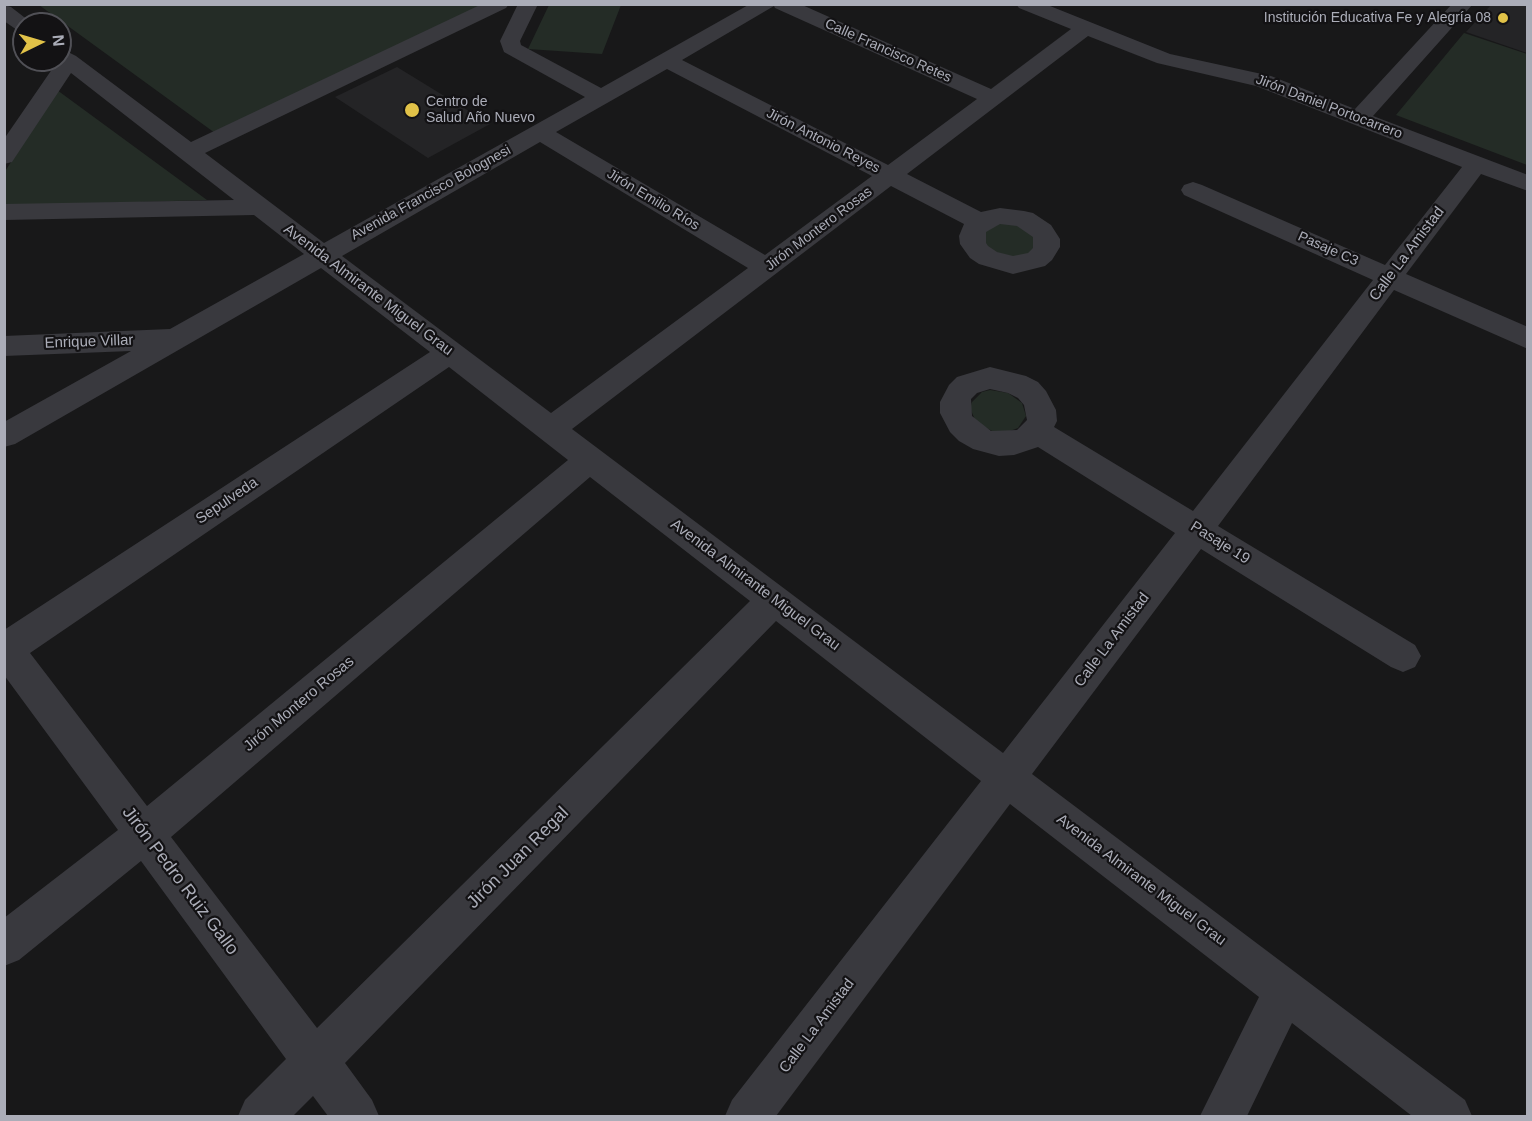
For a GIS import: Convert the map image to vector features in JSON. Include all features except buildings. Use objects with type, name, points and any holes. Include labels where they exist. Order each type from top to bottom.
[{"type":"street","points":[[189,152],[499,4]]},
{"type":"street","points":[[528,4],[510,41],[511,48],[601,97]]},
{"type":"street","name":"Avenida Francisco Bolognesi","points":[[4,435],[765,4]]},
{"type":"street","name":"Calle Francisco Retes","points":[[782,4],[993,98]]},
{"type":"street","name":"Jirón Daniel Portocarrero","points":[[1026,4],[1164,59],[1263,81],[1527,184]]},
{"type":"street","points":[[1359,118],[1463,4]]},
{"type":"street","name":"Jirón Montero Rosas","points":[[551,429],[1086,28]]},
{"type":"street","name":"Jirón Antonio Reyes","points":[[666,60],[980,222]]},
{"type":"street","name":"Avenida Almirante Miguel Grau","points":[[72,63],[1449,1116]]},
{"type":"street","points":[[4,157],[55,72]]},
{"type":"street","name":"Jirón Emilio Ríos","points":[[540,132],[767,268]]},
{"type":"street","name":"Calle La Amistad","points":[[748,1116],[1476,164]]},
{"type":"street","name":"Pasaje C3","points":[[1193,190],[1527,339]]},
{"type":"street","points":[[4,212],[260,207]]},
{"type":"street","name":"Enrique Villar","points":[[4,346],[174,339]]},
{"type":"street","name":"Sepulveda","points":[[5,649],[450,352]]},
{"type":"street","name":"Pasaje 19","points":[[1036,431],[1403,656]]},
{"type":"street","name":"Jirón Montero Rosas","points":[[4,945],[144,834],[590,459]]},
{"type":"street","name":"Jirón Juan Regal","points":[[261,1116],[774,600]]},
{"type":"street","name":"Jirón Pedro Ruiz Gallo","points":[[5,649],[356,1116]]},
{"type":"street","points":[[1223,1116],[1285,991]]},
{"type":"shaded area","points":[[39,5],[486,5],[215,133],[72,29],[72,12],[49,12]]},
{"type":"shaded area","points":[[549,5],[621,5],[602,54],[528,49]]},
{"type":"shaded area","name":"Institución Educativa Fe y Alegría 08","points":[[1491,5],[1527,5],[1527,53],[1466,32]]},
{"type":"shaded area","points":[[1464,33],[1527,54],[1527,165],[1396,115]]},
{"type":"shaded area","name":"Centro de Salud Año Nuevo","points":[[397,67],[490,124],[428,158],[335,97]]},
{"type":"shaded area","points":[[57,90],[207,200],[5,206],[4,173]]},
{"type":"shaded area","points":[[1010,222],[1033,233],[1037,244],[1029,254],[1012,258],[987,249],[982,232],[993,224]]},
{"type":"shaded area","points":[[990,390],[1008,393],[1022,403],[1026,416],[1018,428],[1010,431],[992,431],[976,422],[970,408],[972,402],[982,392]]},
{"type":"place","name":"Institución Educativa Fe y Alegría 08","points":[[1503,18]]},
{"type":"place","name":"Centro de Salud Año Nuevo","points":[[412,110]]}]
